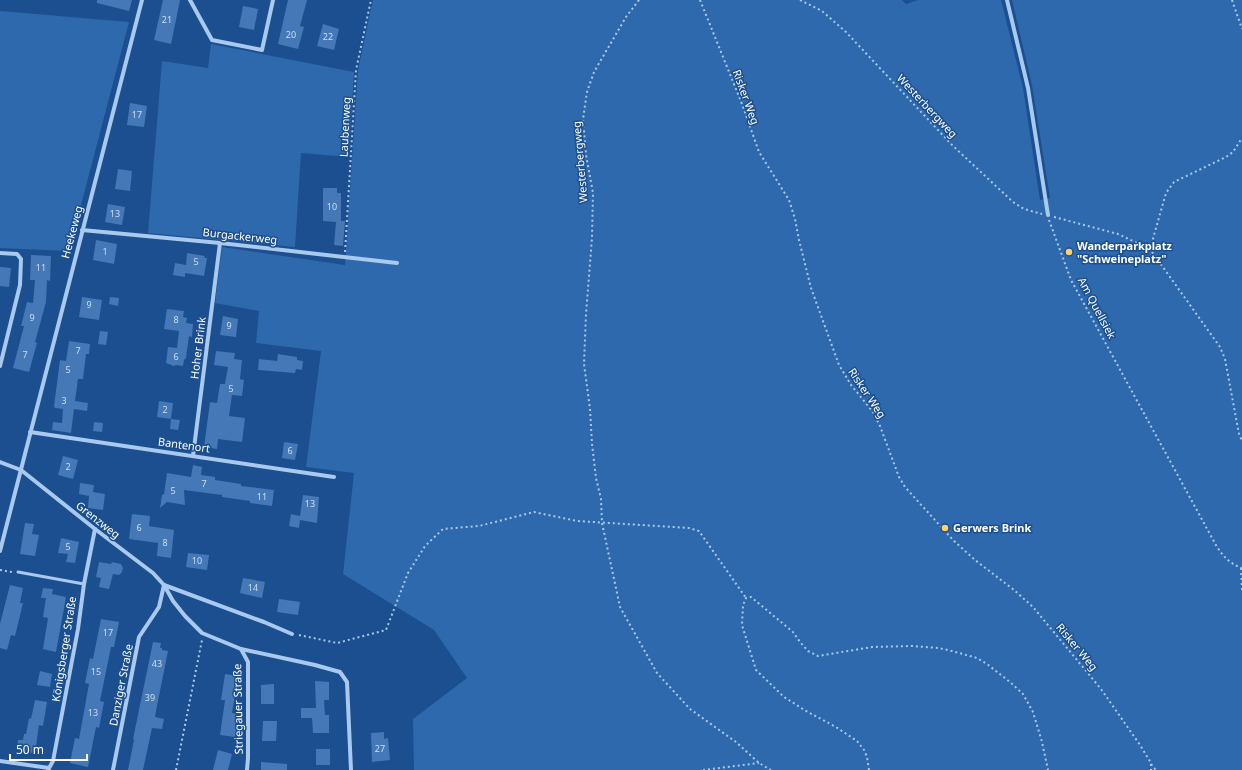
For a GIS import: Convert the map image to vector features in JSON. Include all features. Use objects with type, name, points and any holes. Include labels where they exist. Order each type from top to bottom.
[{"type":"street","name":"Heekeweg","points":[[0,551],[142,0]]},
{"type":"street","points":[[190,0],[212,40],[262,50],[273,0]]},
{"type":"street","points":[[1007,0],[1028,88],[1048,215]]},
{"type":"street","name":"Burgackerweg","points":[[82,230],[220,243],[397,263]]},
{"type":"street","name":"Hoher Brink","points":[[193,456],[220,243]]},
{"type":"street","points":[[0,253],[17,254],[21,259],[20,286],[0,366]]},
{"type":"street","name":"Bantenort","points":[[30,432],[334,477]]},
{"type":"street","name":"Grenzweg","points":[[0,462],[21,470],[153,573],[164,584],[173,601],[185,616],[202,633],[241,649],[340,672],[347,682],[351,770]]},
{"type":"street","name":"Königsberger Straße","points":[[49,769],[53,761],[77,637],[84,584],[95,529]]},
{"type":"street","name":"Grenzweg","points":[[164,584],[292,634]]},
{"type":"street","name":"Danziger Straße","points":[[113,770],[139,637],[159,607],[164,584]]},
{"type":"street","name":"Striegauer Straße","points":[[241,649],[248,662],[247,770]]},
{"type":"street","points":[[0,761],[49,769]]},
{"type":"lane","points":[[18,572],[84,584]]},
{"type":"path","name":"Laubenweg","points":[[345,257],[356,70],[371,0]]},
{"type":"path","name":"Westerbergweg","points":[[639,0],[626,17],[598,65],[587,92],[583,119],[586,155],[593,193],[592,238],[584,364],[590,409],[596,478],[601,499],[602,523],[620,607],[657,672],[690,709],[736,742],[759,763],[771,770]]},
{"type":"path","name":"Risker Weg","points":[[700,0],[742,104],[758,152],[789,200],[795,219],[800,246],[811,288],[839,365],[851,385],[873,412],[880,426],[899,477],[905,488],[953,540],[975,560],[1014,590],[1033,607],[1101,689],[1156,770]]},
{"type":"path","name":"Westerbergweg","points":[[800,0],[822,11],[846,32],[953,146],[1013,202],[1024,209],[1118,234],[1150,249]]},
{"type":"path","points":[[1232,0],[1242,29]]},
{"type":"path","points":[[1242,138],[1233,152],[1226,157],[1174,182],[1166,193],[1150,249],[1220,347],[1225,359],[1242,441]]},
{"type":"path","name":"Am Quellsiek","points":[[1048,215],[1071,280],[1217,547],[1224,557],[1232,564],[1242,568]]},
{"type":"path","points":[[292,634],[337,643],[386,630],[408,573],[425,546],[443,528],[479,526],[534,512],[577,521],[689,528],[699,531],[746,598]]},
{"type":"path","points":[[1242,568],[1242,590]]},
{"type":"path","points":[[0,570],[9,572]]},
{"type":"path","points":[[746,598],[752,597],[793,632],[808,650],[818,656],[872,647],[912,646],[952,650],[977,658],[1010,682],[1023,694],[1033,712],[1042,742],[1048,770]]},
{"type":"path","points":[[746,598],[743,604],[742,625],[756,670],[784,697],[857,741],[867,757],[869,770]]},
{"type":"path","points":[[176,770],[202,645],[202,633]]},
{"type":"path","points":[[703,770],[759,763]]},
{"type":"path","points":[[1151,763],[1151,770]]},
{"type":"shaded area","points":[[373,0],[902,0],[906,4],[918,0],[1001,0],[1023,88],[1040,200],[1050,198],[1032,85],[1012,0],[1242,0],[1242,770],[414,770],[413,719],[467,678],[434,630],[343,574],[354,473],[306,467],[321,351],[256,343],[259,311],[215,303],[222,247],[345,265],[358,70]]},
{"type":"shaded area","points":[[0,11],[129,22],[69,251],[0,248]]},
{"type":"shaded area","points":[[211,44],[354,72],[349,157],[301,153],[295,247],[148,233],[162,61],[208,68]]},
{"type":"building","points":[[97,0],[132,0],[129,11],[97,3]]},
{"type":"building","points":[[163,0],[180,0],[171,44],[154,40]]},
{"type":"building","points":[[288,0],[307,0],[300,26],[304,27],[298,49],[278,44]]},
{"type":"building","points":[[243,6],[258,9],[254,30],[239,27]]},
{"type":"building","points":[[323,24],[339,29],[334,50],[317,46]]},
{"type":"building","points":[[130,103],[147,106],[144,127],[127,125]]},
{"type":"building","points":[[118,169],[132,171],[130,191],[115,189]]},
{"type":"building","points":[[323,188],[337,188],[337,193],[341,193],[341,221],[345,221],[343,246],[334,245],[336,222],[323,221]]},
{"type":"building","points":[[108,204],[125,207],[122,225],[105,222]]},
{"type":"building","points":[[96,240],[117,244],[114,264],[93,260]]},
{"type":"building","points":[[187,253],[205,256],[204,258],[207,258],[204,276],[185,273],[185,277],[173,275],[175,263],[186,265]]},
{"type":"building","points":[[31,255],[51,256],[50,281],[47,280],[46,302],[35,342],[37,343],[29,372],[13,368],[24,326],[21,326],[27,302],[33,303],[35,280],[30,280]]},
{"type":"building","points":[[0,267],[11,268],[9,287],[0,286]]},
{"type":"building","points":[[82,297],[102,300],[99,320],[79,317]]},
{"type":"building","points":[[110,297],[119,298],[118,306],[109,304]]},
{"type":"building","points":[[167,309],[184,311],[183,317],[187,318],[186,323],[193,324],[192,337],[189,336],[186,358],[183,366],[174,366],[166,363],[168,347],[177,348],[179,331],[164,329]]},
{"type":"building","points":[[223,316],[238,319],[236,337],[220,335]]},
{"type":"building","points":[[100,331],[108,332],[106,345],[98,344]]},
{"type":"building","points":[[69,341],[90,344],[89,354],[86,354],[83,379],[78,379],[75,401],[88,403],[87,411],[74,409],[71,433],[52,430],[53,422],[62,423],[63,409],[55,408],[54,406],[60,360],[66,361]]},
{"type":"building","points":[[216,351],[235,353],[234,359],[242,360],[240,379],[244,380],[242,396],[232,395],[229,416],[245,418],[242,442],[218,439],[217,449],[204,447],[210,402],[217,403],[220,384],[225,384],[228,367],[214,365]]},
{"type":"building","points":[[278,354],[297,357],[297,360],[303,361],[302,370],[296,369],[295,373],[258,370],[259,359],[277,361]]},
{"type":"building","points":[[159,401],[173,403],[171,419],[157,417]]},
{"type":"building","points":[[171,419],[180,420],[178,430],[170,429]]},
{"type":"building","points":[[94,422],[103,423],[102,432],[93,431]]},
{"type":"building","points":[[284,442],[298,444],[295,460],[282,458]]},
{"type":"building","points":[[63,456],[78,460],[73,479],[58,475]]},
{"type":"building","points":[[193,465],[202,467],[201,475],[215,477],[215,480],[241,484],[241,486],[274,490],[272,506],[222,497],[222,495],[184,490],[185,505],[167,502],[160,508],[167,473],[191,477]]},
{"type":"building","points":[[80,483],[94,485],[93,492],[105,494],[103,510],[88,508],[89,496],[79,494]]},
{"type":"building","points":[[303,495],[319,497],[317,523],[300,520],[299,528],[289,526],[291,514],[300,516]]},
{"type":"building","points":[[132,514],[150,516],[149,526],[174,530],[171,558],[157,556],[158,543],[129,539]]},
{"type":"building","points":[[25,523],[34,524],[32,534],[39,535],[35,556],[20,554]]},
{"type":"building","points":[[61,538],[79,542],[75,563],[66,562],[68,554],[58,553]]},
{"type":"building","points":[[188,553],[209,555],[207,570],[186,567]]},
{"type":"building","points":[[99,562],[121,564],[123,568],[119,575],[113,574],[109,589],[99,587],[101,578],[96,577]]},
{"type":"building","points":[[243,578],[265,582],[262,598],[240,593]]},
{"type":"building","points":[[10,585],[23,588],[20,603],[23,603],[15,636],[11,635],[7,650],[0,648],[0,624]]},
{"type":"building","points":[[43,588],[53,589],[52,594],[66,597],[56,652],[43,649],[48,618],[43,617],[46,598],[41,598]]},
{"type":"building","points":[[279,599],[300,602],[298,615],[277,612]]},
{"type":"building","points":[[101,619],[119,622],[114,647],[111,647],[100,701],[104,702],[99,728],[96,727],[88,767],[70,763],[75,738],[79,739],[89,684],[85,683],[90,658],[93,659]]},
{"type":"building","points":[[153,642],[161,643],[160,648],[168,651],[155,717],[164,719],[162,729],[152,728],[143,770],[128,770],[133,739]]},
{"type":"building","points":[[40,671],[52,674],[50,687],[37,685]]},
{"type":"building","points":[[225,674],[238,676],[232,713],[239,714],[235,737],[220,735],[225,700],[221,700]]},
{"type":"building","points":[[315,681],[329,682],[329,700],[324,700],[325,715],[329,715],[329,733],[313,733],[312,718],[301,718],[301,708],[316,708]]},
{"type":"building","points":[[274,684],[274,704],[261,704],[261,685]]},
{"type":"building","points":[[35,700],[47,702],[43,726],[39,725],[35,753],[21,752],[22,749],[17,748],[18,740],[23,740],[24,734],[26,734]]},
{"type":"building","points":[[263,721],[277,721],[276,741],[262,741]]},
{"type":"building","points":[[384,732],[384,739],[388,738],[390,760],[372,762],[371,733]]},
{"type":"building","points":[[316,749],[330,749],[330,765],[316,765]]},
{"type":"building","points":[[218,750],[232,754],[228,770],[213,770]]},
{"type":"building","points":[[261,762],[287,764],[287,770],[261,770]]},
{"type":"place","name":"Wanderparkplatz \"Schweineplatz\"","points":[[1069,252]]},
{"type":"place","name":"Gerwers Brink","points":[[945,528]]}]
